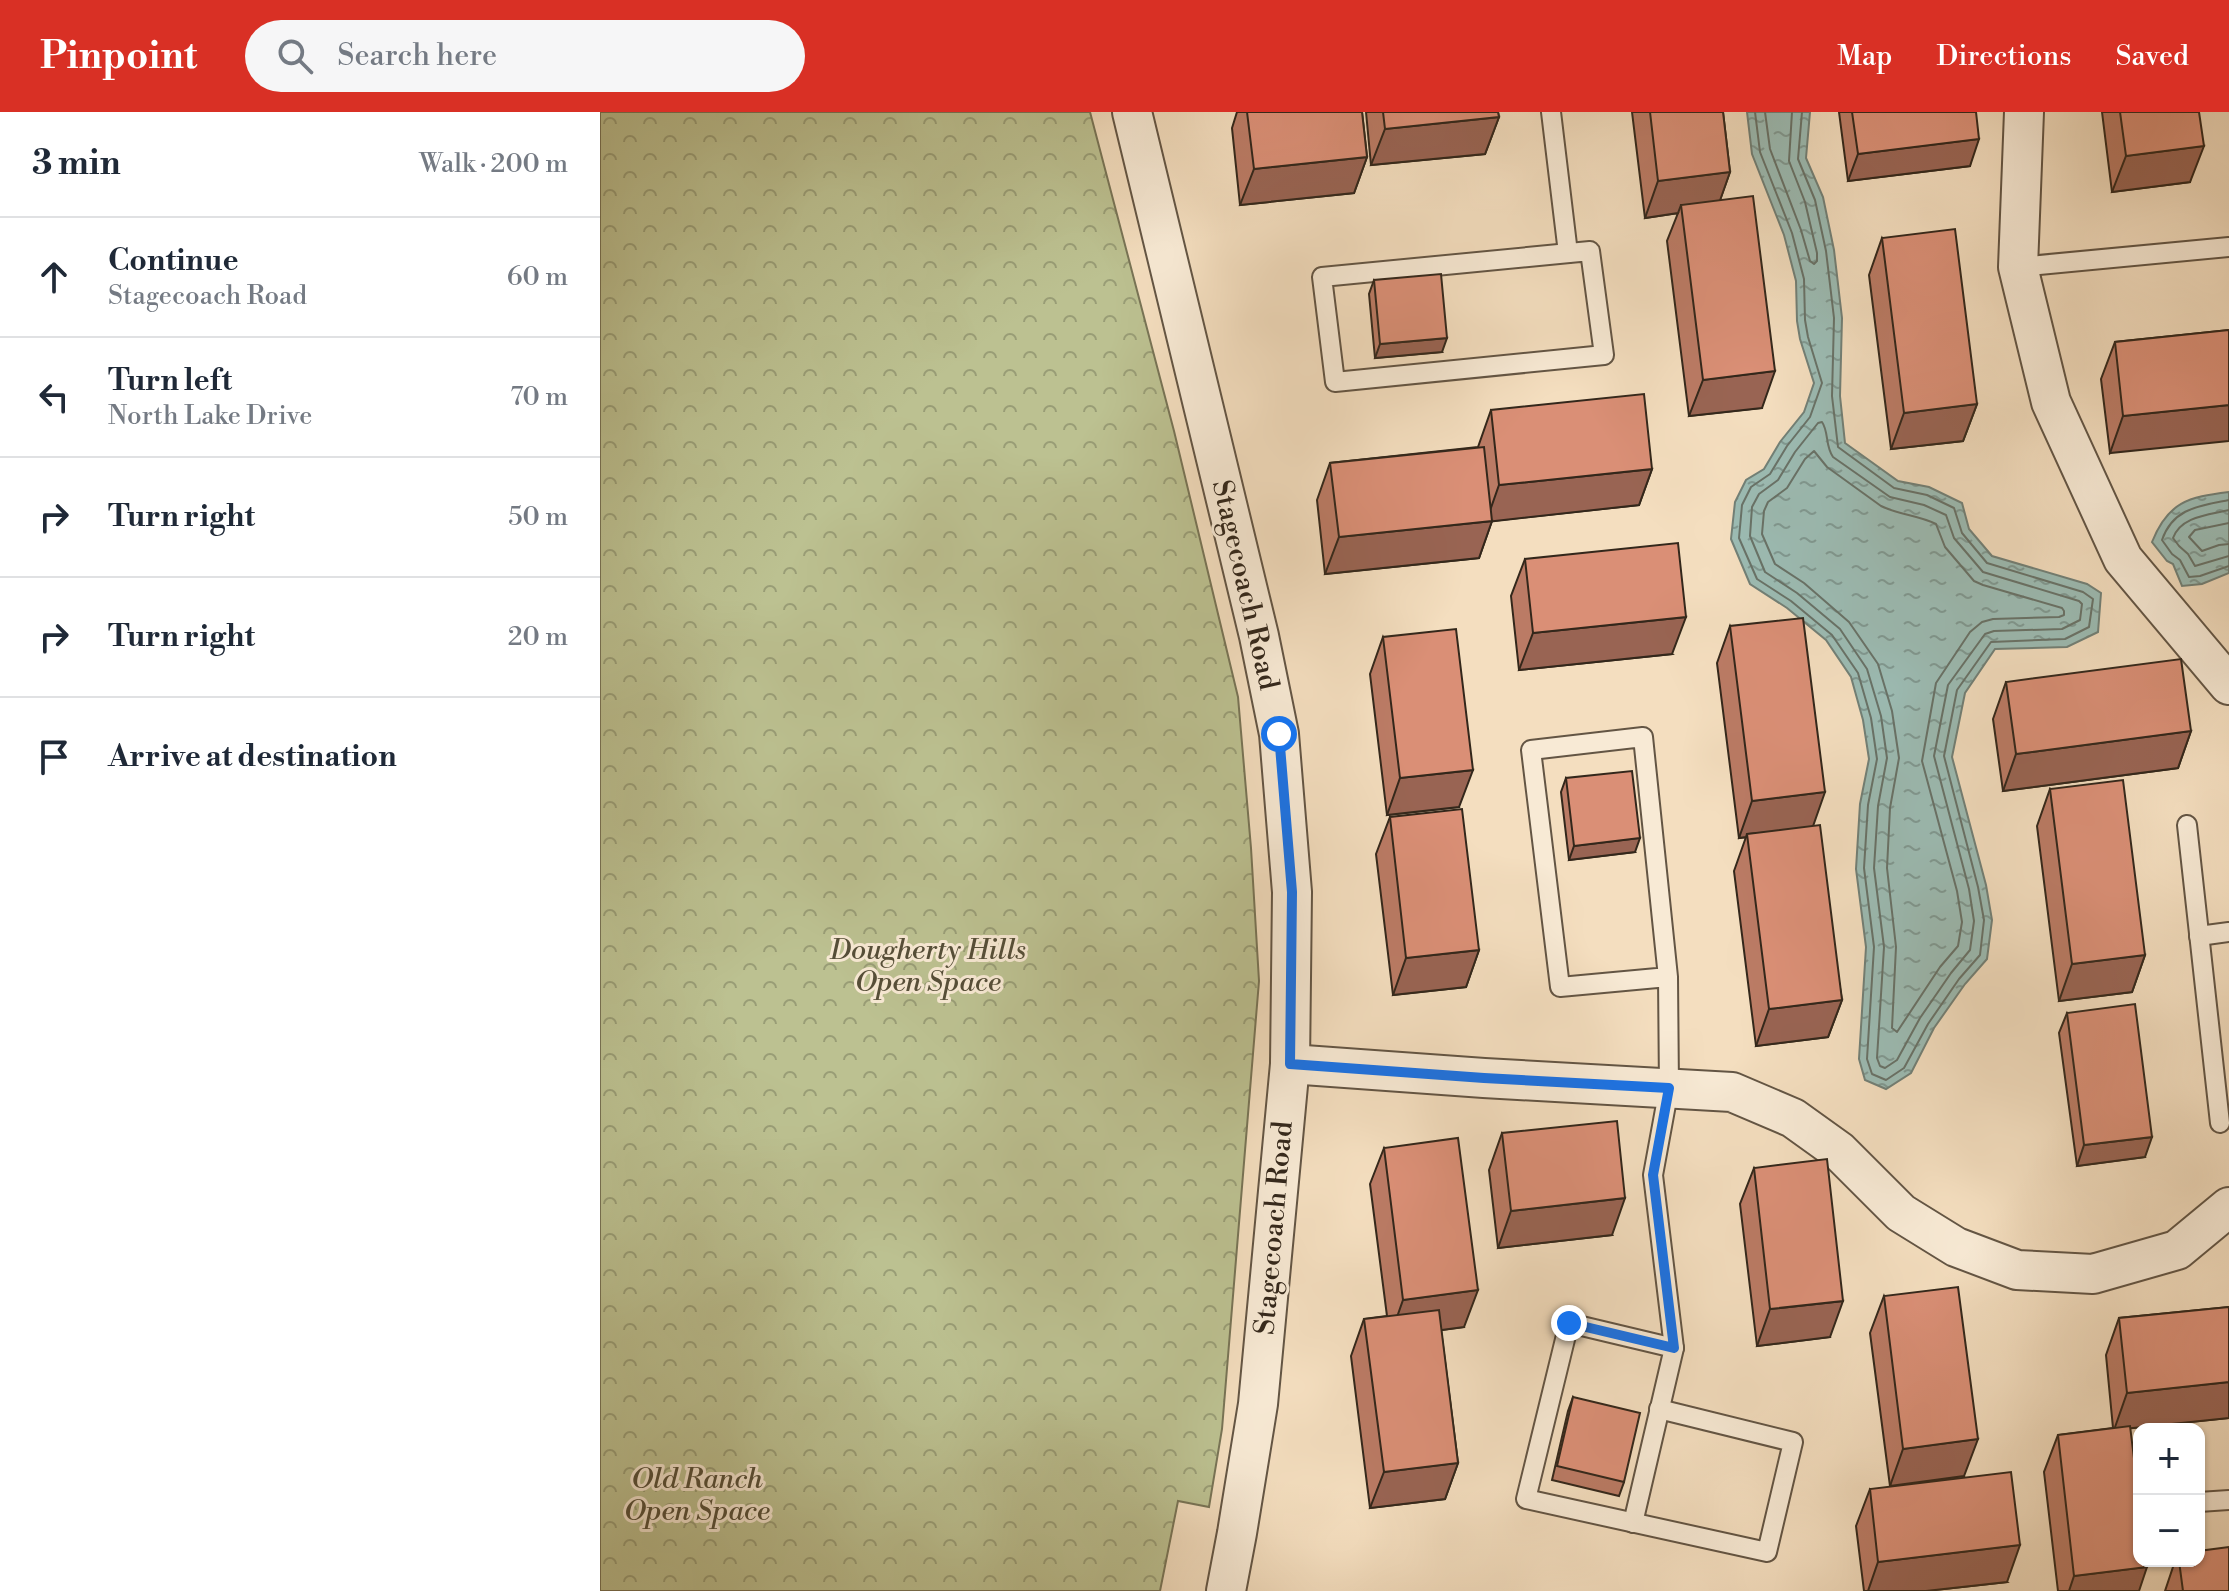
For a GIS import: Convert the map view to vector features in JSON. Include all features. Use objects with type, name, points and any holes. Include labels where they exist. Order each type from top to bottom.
[{"type":"street","name":"Stagecoach Road","points":[[1132,112],[1259,636],[1279,734],[1292,892],[1290,1064],[1258,1404],[1226,1591]]},
{"type":"street","points":[[2024,112],[2018,267],[2051,402],[2123,559],[2229,685]]},
{"type":"street","points":[[1290,1064],[1732,1092],[1793,1118],[1839,1151],[1901,1213],[1956,1247],[2017,1270],[2093,1274],[2177,1250],[2229,1207]]},
{"type":"lane","points":[[1551,112],[1568,253]]},
{"type":"lane","points":[[2018,267],[2229,247]]},
{"type":"lane","points":[[1590,251],[1604,355],[1335,382],[1322,277],[1568,253],[1590,251]]},
{"type":"lane","points":[[1633,1523],[1674,1348],[1653,1175],[1669,1088],[1668,977],[1643,737],[1531,750],[1560,987],[1668,977]]},
{"type":"lane","points":[[2187,825],[2220,1123]]},
{"type":"lane","points":[[2199,936],[2229,932]]},
{"type":"lane","points":[[1659,1409],[1793,1442],[1767,1552],[1526,1499],[1569,1323],[1674,1348]]},
{"type":"lane","points":[[2205,1502],[2229,1500]]},
{"type":"green space","name":"Dougherty Hills Open Space","points":[[600,112],[1090,112],[1174,431],[1238,697],[1259,981],[1222,1429],[1209,1507],[1178,1501],[1160,1591],[600,1591]]},
{"type":"water","points":[[1747,112],[1810,112],[1806,158],[1823,197],[1834,250],[1842,318],[1840,396],[1845,443],[1898,481],[1929,487],[1962,503],[1969,529],[1992,556],[2087,584],[2101,593],[2098,632],[2067,647],[1995,649],[1965,693],[1952,757],[1986,885],[1992,920],[1987,959],[1934,1028],[1911,1073],[1886,1089],[1865,1080],[1859,1059],[1866,947],[1856,869],[1860,804],[1869,759],[1863,720],[1851,677],[1826,640],[1787,608],[1750,584],[1731,539],[1735,502],[1746,480],[1764,469],[1780,442],[1804,412],[1814,383],[1800,339],[1796,281],[1784,235],[1752,154]]},
{"type":"water","points":[[2229,492],[2229,573],[2202,584],[2182,586],[2173,564],[2152,542],[2158,529],[2181,504],[2202,496]]},
{"type":"building","points":[[1247,112],[1362,112],[1367,157],[1254,169]]},
{"type":"building","points":[[1383,112],[1498,112],[1499,117],[1385,129]]},
{"type":"building","points":[[1650,112],[1723,112],[1730,172],[1658,181]]},
{"type":"building","points":[[1852,112],[1976,112],[1979,139],[1858,154]]},
{"type":"building","points":[[2120,112],[2199,112],[2204,146],[2126,156]]},
{"type":"building","points":[[1753,196],[1775,371],[1703,380],[1681,205]]},
{"type":"building","points":[[1955,229],[1977,404],[1904,413],[1882,238]]},
{"type":"building","points":[[1441,274],[1447,338],[1380,344],[1374,280]]},
{"type":"building","points":[[2229,330],[2229,405],[2123,416],[2115,342]]},
{"type":"building","points":[[1644,394],[1652,469],[1499,485],[1491,410]]},
{"type":"building","points":[[1484,447],[1492,521],[1339,537],[1330,463]]},
{"type":"building","points":[[1678,543],[1686,617],[1533,633],[1525,559]]},
{"type":"building","points":[[1803,618],[1825,792],[1752,801],[1730,626]]},
{"type":"building","points":[[1456,629],[1473,770],[1400,778],[1383,637]]},
{"type":"building","points":[[2181,659],[2191,731],[2016,754],[2006,682]]},
{"type":"building","points":[[1632,771],[1640,838],[1574,846],[1566,778]]},
{"type":"building","points":[[2123,780],[2145,955],[2072,964],[2050,789]]},
{"type":"building","points":[[1462,809],[1479,950],[1406,958],[1390,817]]},
{"type":"building","points":[[1820,825],[1842,1000],[1769,1009],[1747,834]]},
{"type":"building","points":[[2135,1004],[2152,1137],[2084,1145],[2067,1013]]},
{"type":"building","points":[[1617,1121],[1625,1198],[1511,1211],[1502,1133]]},
{"type":"building","points":[[1458,1138],[1478,1290],[1403,1300],[1384,1148]]},
{"type":"building","points":[[1827,1159],[1843,1301],[1770,1309],[1754,1168]]},
{"type":"building","points":[[1958,1287],[1978,1439],[1903,1449],[1884,1296]]},
{"type":"building","points":[[2229,1307],[2229,1382],[2127,1393],[2119,1318]]},
{"type":"building","points":[[1439,1310],[1458,1463],[1384,1472],[1364,1319]]},
{"type":"building","points":[[1573,1397],[1640,1413],[1624,1482],[1557,1466]]},
{"type":"building","points":[[2130,1426],[2133,1450],[2133,1567],[2147,1567],[2074,1576],[2058,1435]]},
{"type":"building","points":[[2011,1472],[2020,1545],[1878,1562],[1870,1489]]},
{"type":"building","points":[[2229,1547],[2229,1591],[2183,1591],[2180,1567],[2205,1567],[2205,1550]]},
{"type":"route","points":[[1279,734],[1292,892],[1290,1064],[1669,1088],[1653,1175],[1674,1348],[1569,1323]]},
{"type":"park label","name":"Old Ranch Open Space","points":[[697,1495]]}]
